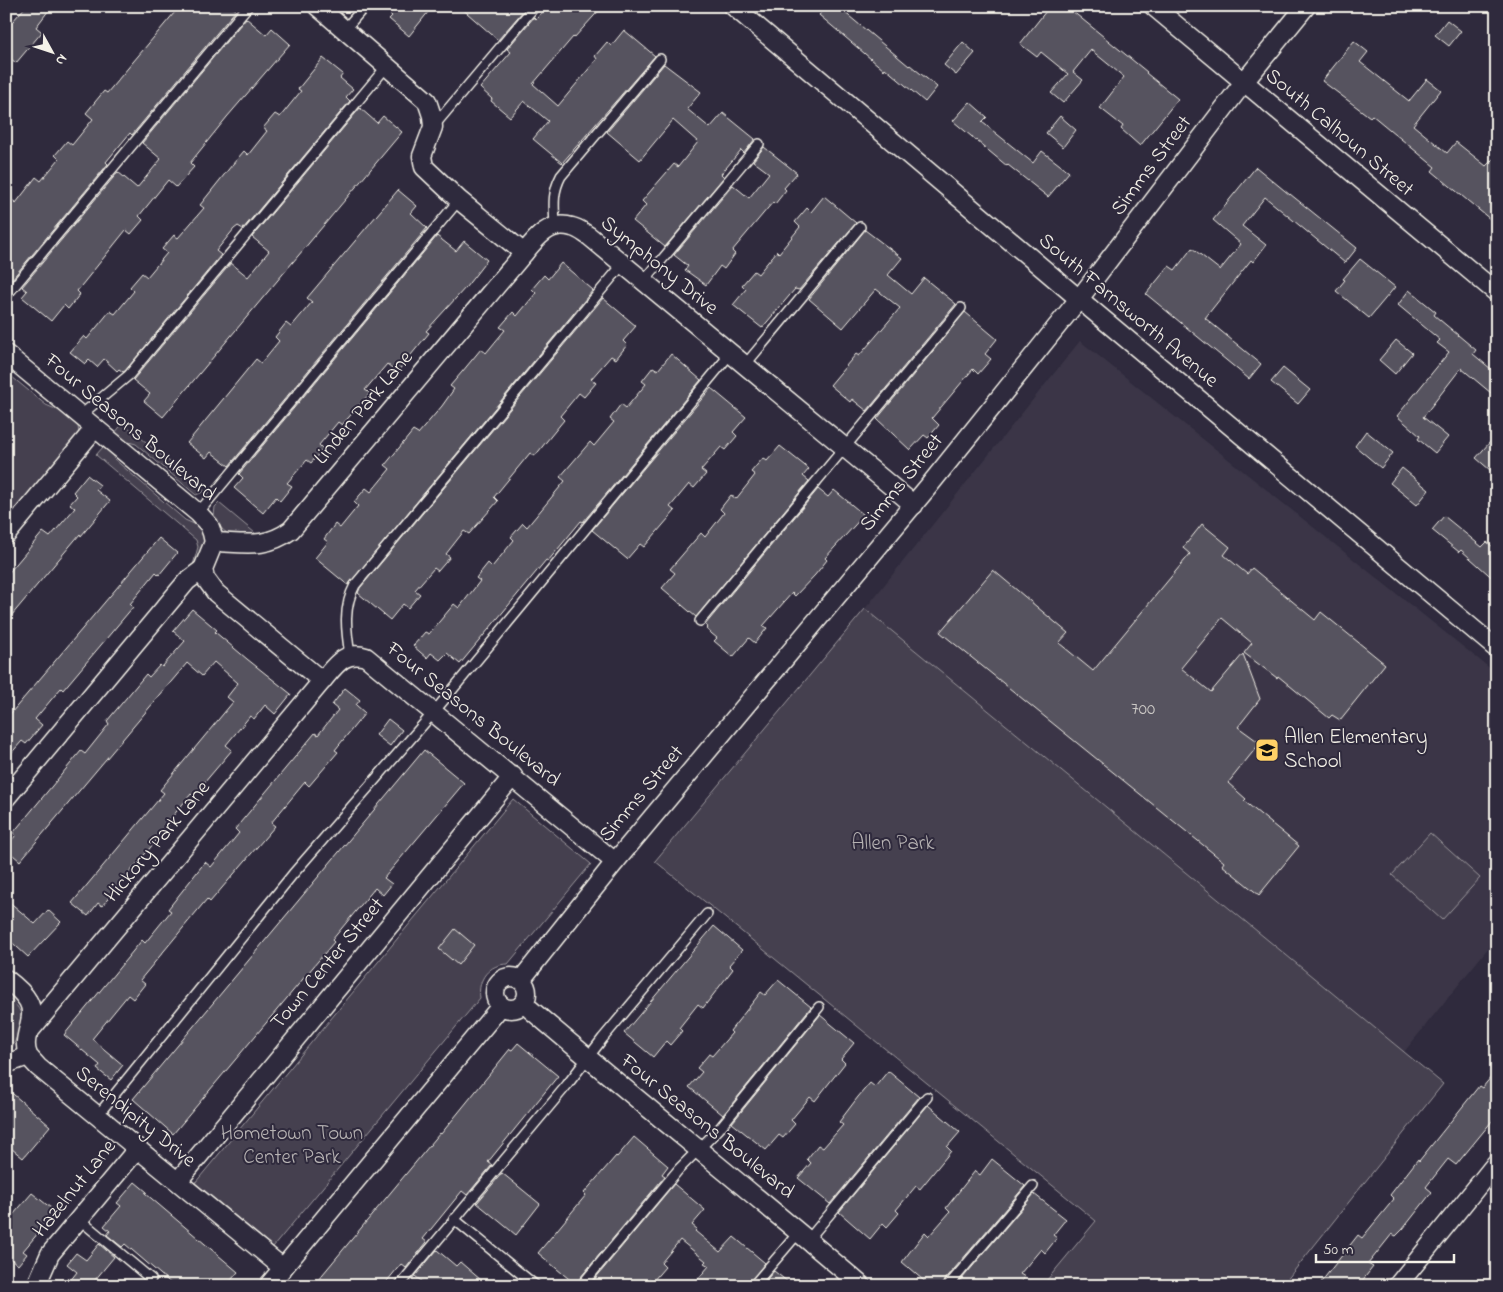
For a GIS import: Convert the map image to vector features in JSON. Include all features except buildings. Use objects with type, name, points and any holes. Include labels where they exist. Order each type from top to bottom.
[{"type":"street","points":[[317,6],[428,101],[433,127],[422,156],[424,167],[458,200],[524,252],[540,234],[555,225]]},
{"type":"street","name":"South Farnsworth Avenue","points":[[732,6],[1079,300],[1497,649]]},
{"type":"street","name":"South Calhoun Street","points":[[1153,6],[1497,293]]},
{"type":"street","name":"Simms Street","points":[[522,980],[615,862],[914,505],[1079,300],[1244,82],[1306,6]]},
{"type":"street","name":"Symphony Drive","points":[[555,225],[572,226],[589,236],[914,505]]},
{"type":"street","name":"Linden Park Lane","points":[[214,542],[258,544],[281,538],[292,530],[524,252]]},
{"type":"street","name":"Four Seasons Boulevard","points":[[6,354],[198,513],[209,525],[214,542]]},
{"type":"street","points":[[6,535],[96,428]]},
{"type":"street","points":[[6,798],[187,581],[203,569],[214,542]]},
{"type":"street","points":[[203,569],[205,578],[216,593],[322,681]]},
{"type":"street","name":"Four Seasons Boulevard","points":[[322,681],[335,666],[350,655],[358,654],[366,657],[513,776],[615,862]]},
{"type":"street","name":"Hickory Park Lane","points":[[28,1033],[322,681]]},
{"type":"street","name":"Town Center Street","points":[[178,1181],[513,776]]},
{"type":"street","points":[[506,977],[517,977],[522,980],[527,992],[523,1003],[512,1009],[500,1006],[494,994],[497,983],[506,977]]},
{"type":"street","points":[[6,979],[22,992],[29,1002],[32,1015],[26,1045],[28,1056],[6,1064]]},
{"type":"street","name":"Four Seasons Boulevard","points":[[523,1003],[862,1286]]},
{"type":"street","points":[[268,1286],[500,1006]]},
{"type":"street","name":"Serendipity Drive","points":[[28,1056],[38,1067],[283,1268]]},
{"type":"street","name":"Hazelnut Lane","points":[[36,1286],[50,1254],[138,1148]]},
{"type":"street","points":[[1397,1286],[1497,1162]]},
{"type":"lane","points":[[6,296],[248,6]]},
{"type":"lane","points":[[345,30],[365,6]]},
{"type":"lane","points":[[433,127],[535,6]]},
{"type":"lane","points":[[555,225],[555,187],[561,176],[660,59]]},
{"type":"lane","points":[[81,415],[129,375],[387,66]]},
{"type":"lane","points":[[644,281],[759,144]]},
{"type":"lane","points":[[198,513],[458,200]]},
{"type":"lane","points":[[745,365],[860,227]]},
{"type":"lane","points":[[350,655],[346,629],[347,609],[350,595],[355,585],[623,264]]},
{"type":"lane","points":[[700,621],[961,308]]},
{"type":"lane","points":[[98,1116],[293,874],[434,712],[731,353]]},
{"type":"lane","points":[[399,1286],[707,914]]},
{"type":"lane","points":[[581,1286],[679,1169],[719,1128],[819,1006]]},
{"type":"lane","points":[[753,1286],[804,1236],[927,1097]]},
{"type":"lane","points":[[948,1286],[1033,1186]]},
{"type":"lane","points":[[79,1219],[151,1279],[145,1286]]},
{"type":"lane","points":[[454,1219],[536,1286]]},
{"type":"shaded area","name":"Allen Elementary School","points":[[1080,341],[1497,674],[1497,937],[1404,1052],[865,609]]},
{"type":"green space","points":[[502,263],[501,267],[291,521],[288,518]]},
{"type":"green space","points":[[6,372],[46,405],[60,411],[75,423],[78,426],[79,434],[6,522]]},
{"type":"green space","points":[[123,423],[205,491],[196,495],[136,444],[125,441],[115,433]]},
{"type":"green space","points":[[104,446],[115,455],[113,458],[185,520],[201,527],[206,540],[201,556],[193,565],[198,547],[196,540],[96,455]]},
{"type":"green space","points":[[219,503],[257,536],[228,534],[222,529],[214,516],[215,507]]},
{"type":"green space","name":"Allen Park","points":[[865,609],[1443,1084],[1282,1286],[1042,1286],[1096,1221],[655,861]]},
{"type":"green space","name":"Hometown Town Center Park","points":[[513,799],[591,864],[508,964],[495,967],[486,974],[480,985],[480,998],[273,1247],[195,1183]]},
{"type":"green space","points":[[1430,833],[1480,878],[1442,920],[1392,875]]},
{"type":"green space","points":[[6,995],[19,1009],[21,1024],[12,1047],[6,1055]]},
{"type":"place","name":"Allen Elementary School","points":[[1267,750]]}]
